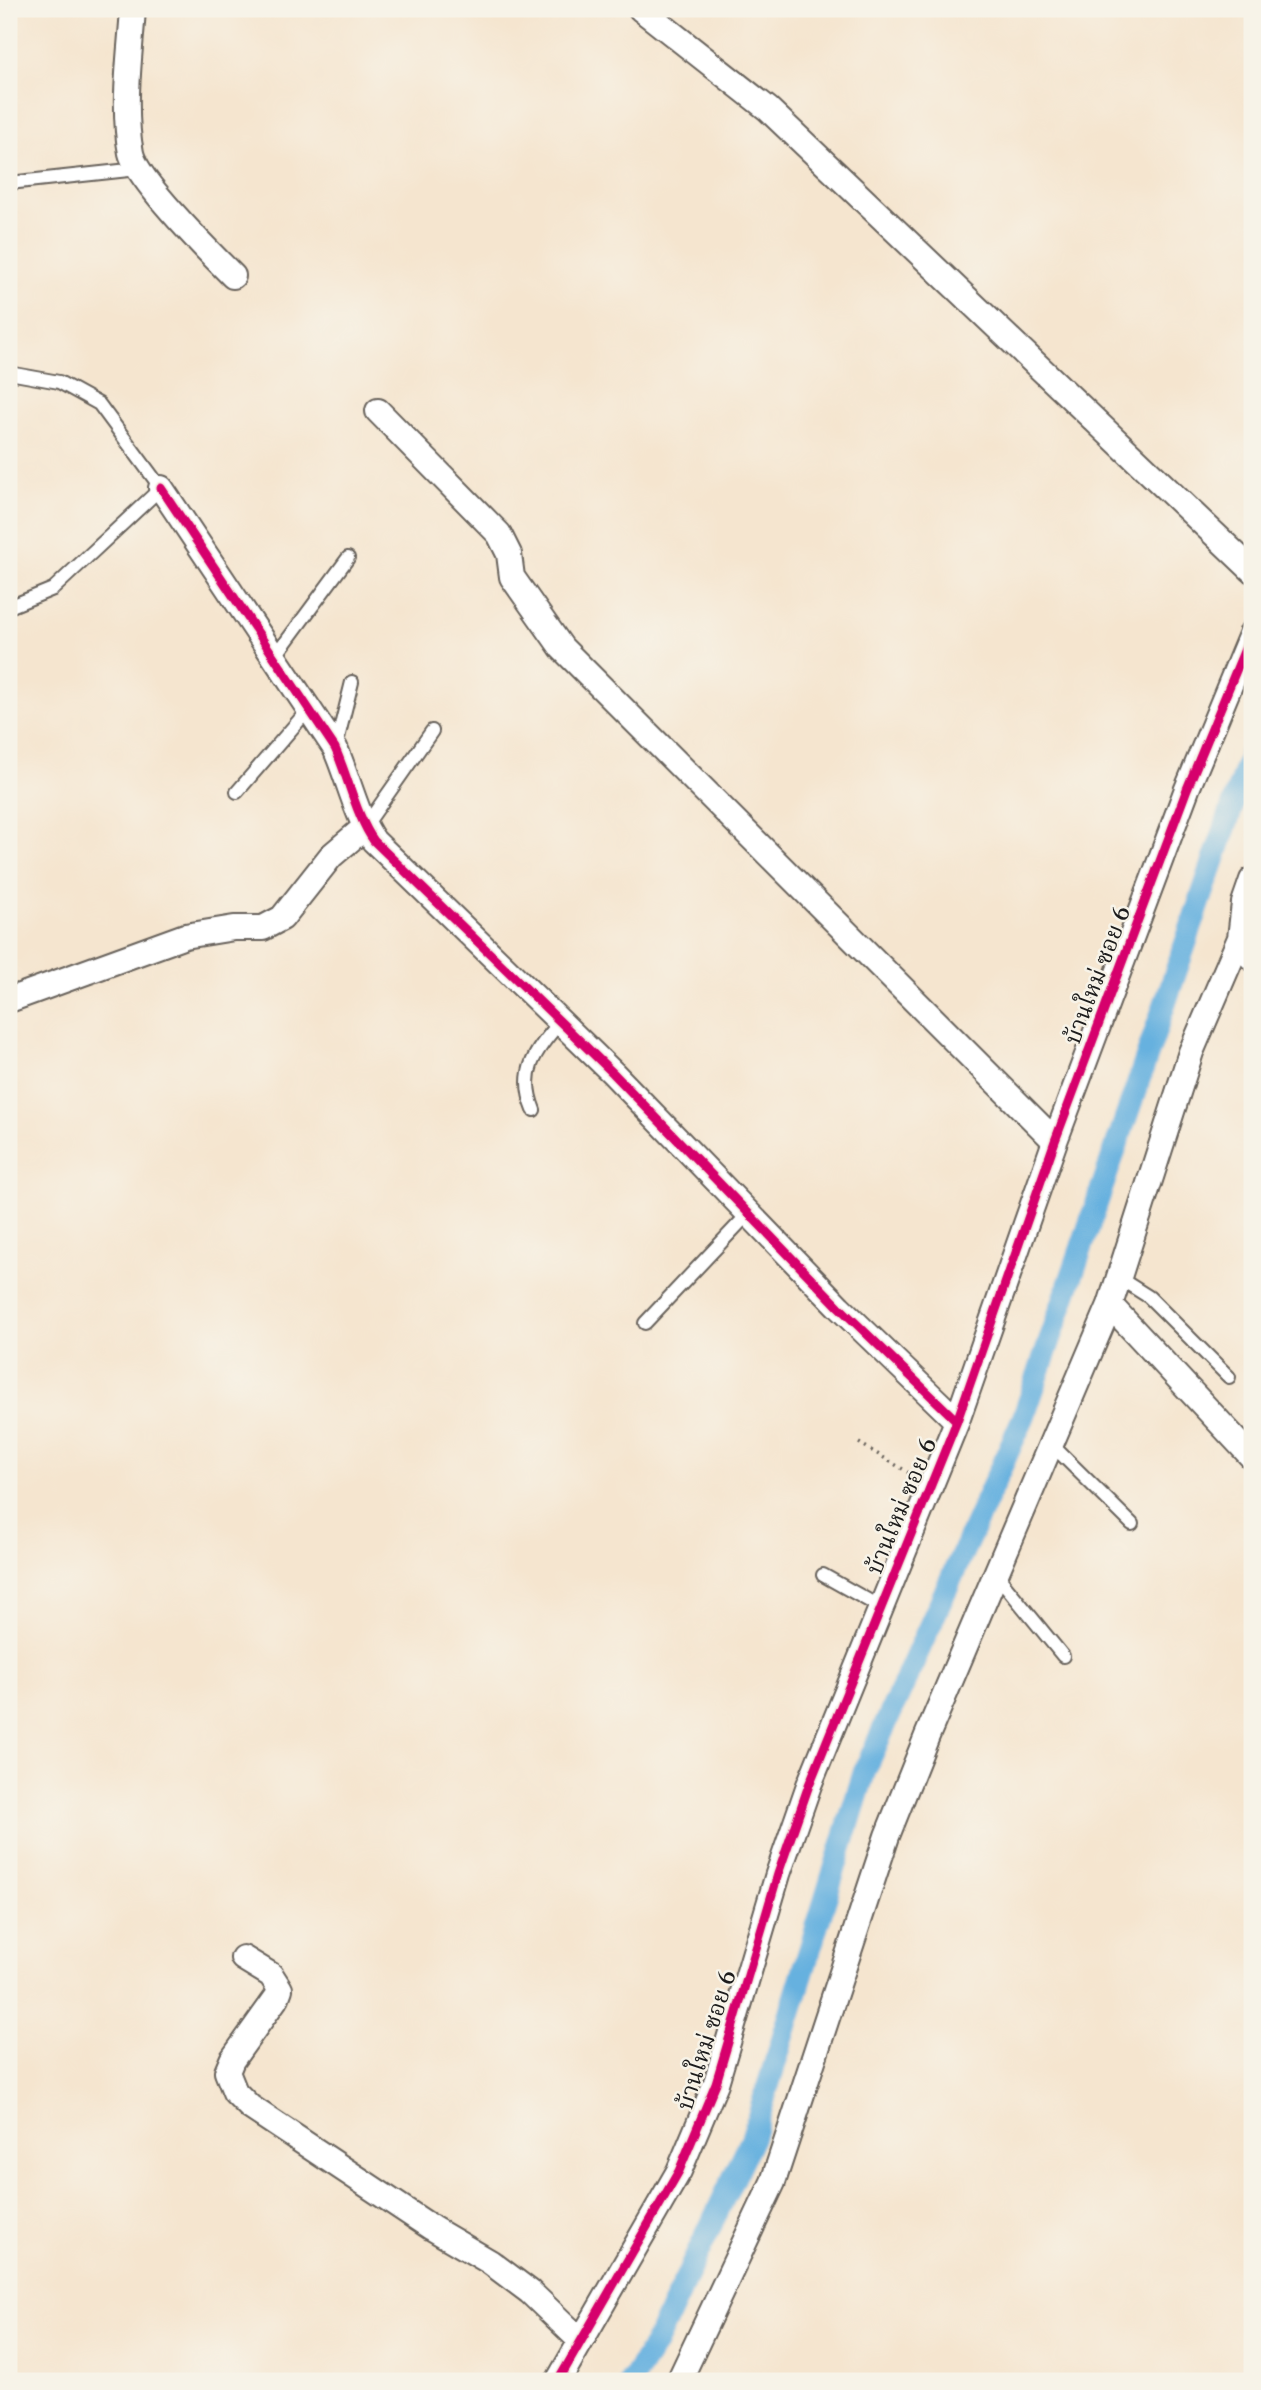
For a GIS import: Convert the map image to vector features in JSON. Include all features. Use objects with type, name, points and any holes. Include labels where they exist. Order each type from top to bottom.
[{"type":"street","points":[[133,9],[127,103],[132,155],[138,169],[193,235],[233,276]]},
{"type":"street","points":[[641,9],[768,109],[1252,570]]},
{"type":"street","points":[[378,411],[480,511],[499,534],[509,555],[512,577],[562,648],[1055,1141]]},
{"type":"street","points":[[161,488],[335,748],[351,785],[364,828],[374,841],[560,1022],[839,1307],[957,1421]]},
{"type":"street","name":"บ้านใหม่ ซอย 6","points":[[558,2381],[679,2171],[716,2083],[804,1798],[957,1421],[1055,1141],[1187,789],[1252,632]]},
{"type":"street","points":[[9,1000],[185,936],[234,928],[263,928],[282,918],[331,856],[364,828]]},
{"type":"street","points":[[679,2381],[773,2182],[887,1836],[1110,1305],[1191,1052],[1246,948],[1244,903],[1252,880]]},
{"type":"street","points":[[1110,1305],[1252,1457]]},
{"type":"street","points":[[243,1958],[271,1975],[279,1989],[277,1997],[232,2060],[227,2072],[234,2092],[250,2107],[327,2159],[490,2262],[530,2292],[581,2341]]},
{"type":"lane","points":[[9,183],[138,169]]},
{"type":"lane","points":[[9,373],[59,382],[99,404],[161,488],[53,589],[9,607]]},
{"type":"lane","points":[[274,657],[348,558]]},
{"type":"lane","points":[[335,748],[352,682]]},
{"type":"lane","points":[[237,792],[308,710]]},
{"type":"lane","points":[[364,828],[432,731]]},
{"type":"lane","points":[[534,1110],[527,1091],[529,1070],[535,1053],[560,1022]]},
{"type":"lane","points":[[645,1323],[749,1213]]},
{"type":"lane","points":[[1119,1278],[1149,1297],[1229,1377]]},
{"type":"lane","points":[[1051,1444],[1132,1524]]},
{"type":"lane","points":[[996,1574],[1063,1656]]},
{"type":"lane","points":[[823,1575],[880,1606]]},
{"type":"path","points":[[859,1443],[932,1486]]},
{"type":"waterway","points":[[631,2381],[654,2346],[752,2138],[865,1770],[1024,1416],[1252,749]]},
{"type":"cycle path","points":[[161,488],[335,748],[358,809],[374,841],[613,1073],[839,1307],[957,1421]]},
{"type":"cycle path","points":[[558,2381],[679,2171],[716,2083],[778,1874],[809,1785],[957,1421],[1055,1141],[1187,789],[1252,632]]}]
